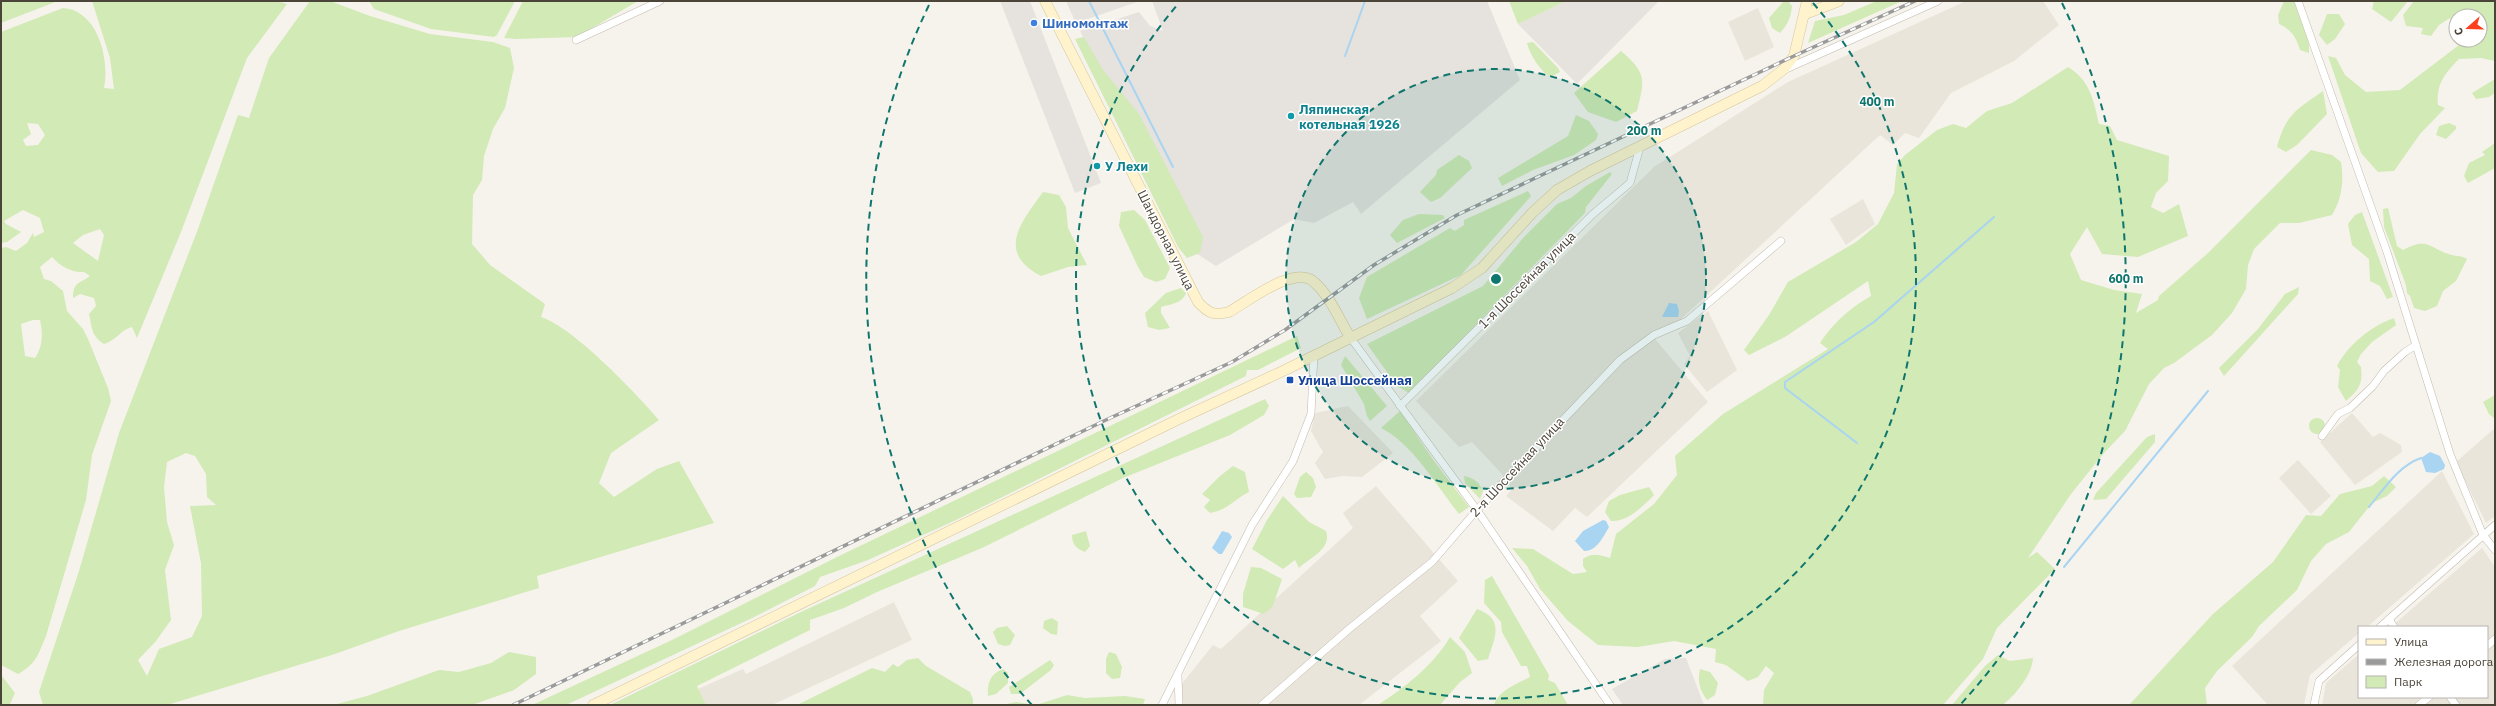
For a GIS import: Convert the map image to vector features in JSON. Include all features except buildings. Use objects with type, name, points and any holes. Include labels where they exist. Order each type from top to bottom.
[{"type":"main road","name":"Шандорная улица","points":[[1045,1],[1198,302],[1208,312],[1218,315],[1229,312],[1289,278],[1305,277],[1314,281],[1327,298],[1350,337]]},
{"type":"main road","points":[[593,705],[1172,422],[1314,355],[1467,279],[1482,268],[1532,213],[1557,190],[1590,171],[1762,86],[1784,69],[1794,56],[1807,1]]},
{"type":"main road","points":[[1805,14],[1839,1]]},
{"type":"street","points":[[576,40],[660,1]]},
{"type":"street","points":[[1784,69],[1938,1]]},
{"type":"street","points":[[2298,1],[2386,252],[2450,454],[2483,536],[2495,550]]},
{"type":"street","name":"1-я Шоссейная улица","points":[[1400,406],[1593,214],[1630,183],[1640,147]]},
{"type":"street","name":"2-я Шоссейная улица","points":[[1262,705],[1349,629],[1432,562],[1477,510],[1620,360],[1654,335],[1687,321],[1781,241]]},
{"type":"street","points":[[1350,337],[1477,510],[1610,705]]},
{"type":"street","points":[[2322,436],[2338,414],[2350,408],[2373,386],[2384,371],[2405,352],[2416,345]]},
{"type":"street","points":[[1162,705],[1252,525],[1293,461],[1311,414],[1314,355]]},
{"type":"street","points":[[2381,626],[2495,526]]},
{"type":"street","points":[[2389,618],[2393,626]]},
{"type":"street","points":[[2314,705],[2319,681],[2358,646]]},
{"type":"street","points":[[1178,675],[1179,705]]},
{"type":"street","points":[[2419,705],[2428,698]]},
{"type":"shaded area","points":[[1000,1],[1030,1],[1101,183],[1075,193]]},
{"type":"shaded area","points":[[1066,1],[1140,1],[1076,23]]},
{"type":"shaded area","points":[[1152,1],[1487,1],[1520,80],[1361,214],[1353,202],[1314,223],[1294,219],[1216,266],[1191,250],[1080,31],[1139,12],[1150,26],[1163,31]]},
{"type":"shaded area","points":[[1566,1],[1659,1],[1577,84],[1518,24]]},
{"type":"shaded area","points":[[1966,1],[2043,1],[2059,25],[2014,61],[1951,93],[1919,138],[1905,133],[1893,145],[1880,135],[1680,320],[1650,333],[1708,402],[1587,517],[1575,508],[1553,531],[1506,496],[1512,489],[1502,474],[1472,442],[1459,447],[1416,401],[1654,167],[1788,82]]},
{"type":"shaded area","points":[[1758,8],[1774,47],[1745,61],[1728,22]]},
{"type":"shaded area","points":[[1863,199],[1875,224],[1846,245],[1830,219]]},
{"type":"shaded area","points":[[1708,311],[1737,370],[1707,392],[1684,364],[1690,356],[1678,333]]},
{"type":"shaded area","points":[[1348,406],[1393,453],[1362,477],[1342,476],[1325,479],[1315,463],[1323,452],[1311,431],[1315,413]]},
{"type":"shaded area","points":[[2352,413],[2373,437],[2380,433],[2401,445],[2402,452],[2355,485],[2320,442]]},
{"type":"shaded area","points":[[2495,428],[2495,516],[2486,523],[2456,462]]},
{"type":"shaded area","points":[[2298,460],[2331,496],[2311,514],[2279,478]]},
{"type":"shaded area","points":[[2442,471],[2474,534],[2368,626],[2358,626],[2358,634],[2310,675],[2304,705],[2268,705],[2232,666]]},
{"type":"shaded area","points":[[1376,486],[1458,581],[1420,616],[1441,641],[1359,705],[1182,705],[1181,685],[1213,645],[1221,649],[1353,528],[1343,513]]},
{"type":"shaded area","points":[[2482,548],[2495,567],[2495,705],[2322,705],[2326,683],[2358,655],[2358,698],[2488,698],[2488,626],[2392,626]]},
{"type":"shaded area","points":[[894,602],[912,640],[772,705],[706,705],[698,689],[743,669],[746,674]]},
{"type":"shaded area","points":[[1686,658],[1704,705],[1623,705],[1612,689],[1665,659]]},
{"type":"green space","points":[[1,1],[58,1],[1,23]]},
{"type":"green space","points":[[92,1],[277,1],[287,4],[247,58],[181,232],[137,338],[132,327],[124,330],[112,340],[104,344],[94,334],[89,314],[96,306],[94,298],[80,294],[73,298],[75,286],[90,276],[84,272],[66,268],[52,257],[40,267],[44,279],[51,281],[63,291],[67,311],[83,329],[88,339],[108,388],[111,401],[92,455],[86,500],[46,636],[33,663],[18,674],[1,665],[1,248],[6,247],[16,251],[27,243],[33,233],[34,237],[44,232],[40,218],[23,210],[4,221],[6,224],[21,232],[7,242],[1,243],[1,32],[63,8],[75,11],[85,17],[93,27],[99,38],[103,51],[105,64],[104,88],[114,89],[110,58]],"holes":[[[27,123],[38,124],[45,135],[38,145],[26,146],[23,140],[31,134]],[[100,229],[104,235],[98,261],[73,243],[83,235]],[[33,320],[40,320],[42,340],[40,349],[35,358],[25,356],[21,324]]]},
{"type":"green space","points":[[310,1],[330,1],[370,16],[430,34],[493,42],[510,48],[514,68],[505,108],[493,129],[484,156],[482,180],[473,195],[472,244],[490,265],[545,304],[541,317],[554,323],[586,347],[620,378],[659,420],[611,453],[599,483],[614,497],[657,469],[679,461],[714,523],[537,576],[539,588],[399,631],[335,654],[167,705],[43,705],[39,692],[79,571],[119,433],[198,229],[238,115],[249,118],[269,58]],"holes":[[[186,453],[195,456],[206,474],[207,497],[216,505],[190,506],[201,563],[202,616],[192,637],[159,649],[147,676],[138,660],[156,641],[171,620],[165,570],[174,545],[167,522],[164,487],[167,462]]]},
{"type":"green space","points":[[369,1],[515,1],[497,35],[494,37],[431,29],[374,9]]},
{"type":"green space","points":[[523,1],[638,1],[577,37],[504,38]]},
{"type":"green space","points":[[1509,1],[1566,1],[1518,24]]},
{"type":"green space","points":[[1784,1],[1788,1],[1792,6],[1792,10],[1787,23],[1780,33],[1772,28],[1769,18]]},
{"type":"green space","points":[[1877,1],[1902,1],[1808,43],[1815,21],[1844,15]]},
{"type":"green space","points":[[2284,1],[2294,1],[2297,5],[2309,44],[2309,53],[2300,50],[2293,34],[2279,24],[2278,15]]},
{"type":"green space","points":[[2374,1],[2408,1],[2391,22],[2372,9]]},
{"type":"green space","points":[[2414,1],[2495,1],[2495,61],[2481,58],[2459,59],[2442,79],[2438,91],[2438,105],[2445,108],[2420,134],[2394,171],[2378,172],[2361,153],[2328,56],[2336,58],[2345,75],[2366,92],[2400,90],[2455,48],[2488,48],[2488,8],[2448,8],[2448,19],[2439,25],[2431,36],[2421,34],[2423,28],[2406,26],[2403,15]]},
{"type":"green space","points":[[2327,14],[2339,14],[2345,24],[2335,39],[2327,45],[2319,35]]},
{"type":"green space","points":[[1084,37],[1103,70],[1139,114],[1203,237],[1200,253],[1187,258],[1178,247],[1075,39]]},
{"type":"green space","points":[[1533,42],[1560,72],[1551,77],[1543,71],[1528,47],[1527,43]]},
{"type":"green space","points":[[1621,51],[1640,72],[1642,78],[1642,91],[1637,111],[1616,122],[1588,112],[1574,93]]},
{"type":"green space","points":[[2068,67],[2081,78],[2090,92],[2099,124],[2110,126],[2117,140],[2169,156],[2168,181],[2156,193],[2151,207],[2163,213],[2179,204],[2188,236],[2138,257],[2102,254],[2087,227],[2070,254],[2081,280],[2114,290],[2142,294],[2136,313],[2158,300],[2159,296],[2208,253],[2311,150],[2332,155],[2341,162],[2342,176],[2340,196],[2332,215],[2299,223],[2280,223],[2254,249],[2248,265],[2246,289],[2232,313],[2212,335],[2174,363],[2164,368],[2149,384],[2125,431],[2104,453],[2071,494],[2028,558],[2037,552],[2055,569],[1997,628],[1983,659],[1943,705],[1763,705],[1764,690],[1774,673],[1766,666],[1758,677],[1748,681],[1726,665],[1715,662],[1716,649],[1674,641],[1638,647],[1598,645],[1568,621],[1540,589],[1527,566],[1512,548],[1533,549],[1573,574],[1587,572],[1583,566],[1583,559],[1590,555],[1610,558],[1616,534],[1654,504],[1677,475],[1675,456],[1723,414],[1828,349],[1820,343],[1830,329],[1856,305],[1871,296],[1868,281],[1785,337],[1749,355],[1744,350],[1769,315],[1788,282],[1856,242],[1878,224],[1894,193],[1897,164],[1905,155],[1937,130],[1953,124],[1966,128],[1987,111],[2012,103]]},
{"type":"green space","points":[[2495,79],[2495,93],[2489,97],[2476,99],[2472,93]]},
{"type":"green space","points":[[2323,91],[2327,114],[2297,145],[2286,152],[2277,147],[2280,136],[2288,120],[2299,108]]},
{"type":"green space","points":[[1576,115],[1589,121],[1598,134],[1596,140],[1574,155],[1533,170],[1502,186],[1498,178],[1568,136]]},
{"type":"green space","points":[[2449,123],[2456,126],[2456,129],[2446,139],[2436,135],[2439,126]]},
{"type":"green space","points":[[2495,143],[2495,168],[2468,183],[2464,176],[2469,163],[2485,155],[2482,152]]},
{"type":"green space","points":[[1459,155],[1469,161],[1472,168],[1440,198],[1431,202],[1420,192],[1436,175],[1437,170]]},
{"type":"green space","points":[[1610,172],[1612,174],[1586,207],[1585,213],[1409,393],[1397,386],[1367,344],[1483,286],[1524,237],[1557,204],[1571,198],[1586,186]]},
{"type":"green space","points":[[1528,191],[1531,196],[1461,275],[1367,319],[1359,298],[1367,277],[1450,228],[1455,231],[1464,225],[1464,220]]},
{"type":"green space","points":[[1043,192],[1059,195],[1066,207],[1068,228],[1087,265],[1068,267],[1041,276],[1027,267],[1019,257],[1016,247],[1017,236],[1021,225]]},
{"type":"green space","points":[[2388,208],[2397,246],[2403,250],[2418,244],[2424,244],[2454,256],[2467,259],[2456,281],[2443,291],[2437,306],[2425,311],[2414,308],[2410,296],[2407,293],[2406,285],[2384,227],[2383,209]]},
{"type":"green space","points":[[1134,210],[1145,220],[1170,268],[1165,279],[1156,282],[1144,277],[1119,226],[1121,212]]},
{"type":"green space","points":[[2362,212],[2393,297],[2387,299],[2380,286],[2370,281],[2369,259],[2352,245],[2348,224],[2355,215]]},
{"type":"green space","points":[[1419,214],[1443,215],[1445,218],[1397,243],[1390,235],[1403,220]]},
{"type":"green space","points":[[2299,287],[2298,294],[2224,376],[2219,368],[2258,329],[2285,294]]},
{"type":"green space","points":[[1181,288],[1186,293],[1182,299],[1175,303],[1161,307],[1161,313],[1170,328],[1159,330],[1148,327],[1145,313],[1166,293]]},
{"type":"green space","points":[[2394,318],[2396,325],[2372,342],[2361,354],[2357,362],[2361,367],[2361,382],[2357,390],[2346,401],[2338,387],[2340,370],[2337,366],[2347,351],[2361,337],[2385,321]]},
{"type":"green space","points":[[1297,336],[1301,348],[1258,370],[1247,370],[1246,376],[954,521],[868,560],[820,577],[815,586],[750,619],[566,705],[532,705],[672,640],[837,557]]},
{"type":"green space","points":[[1345,356],[1387,406],[1370,421],[1364,404],[1341,365]]},
{"type":"green space","points":[[2495,395],[2495,419],[2489,414],[2483,402]]},
{"type":"green space","points":[[1265,399],[1269,406],[1264,415],[1230,435],[1123,478],[982,548],[877,592],[844,608],[810,620],[810,630],[697,686],[706,705],[610,705],[803,611]]},
{"type":"green space","points":[[1400,411],[1434,461],[1469,507],[1459,514],[1414,454],[1392,435],[1381,428]]},
{"type":"green space","points":[[2317,418],[2324,423],[2325,426],[2320,433],[2317,434],[2310,429],[2309,426],[2314,419]]},
{"type":"green space","points":[[2155,434],[2155,442],[2106,499],[2093,500],[2096,493],[2147,437]]},
{"type":"green space","points":[[1233,466],[1245,472],[1249,492],[1221,510],[1210,513],[1204,507],[1210,500],[1202,494],[1220,476]]},
{"type":"green space","points":[[1306,472],[1313,478],[1316,487],[1311,497],[1297,498],[1294,494],[1300,477]]},
{"type":"green space","points":[[1464,476],[1473,479],[1480,485],[1483,491],[1480,499],[1465,483]]},
{"type":"green space","points":[[2384,476],[2396,487],[2387,496],[2372,503],[2349,532],[2326,544],[2311,561],[2297,590],[2259,626],[2252,637],[2217,671],[2205,688],[2207,705],[2129,705],[2213,614],[2273,562],[2306,515],[2321,516],[2340,494],[2372,486]]},
{"type":"green space","points":[[1649,487],[1654,495],[1640,508],[1623,519],[1611,521],[1605,512],[1609,501],[1620,495]]},
{"type":"green space","points":[[1283,496],[1309,522],[1326,531],[1326,543],[1323,548],[1299,568],[1295,560],[1283,569],[1252,549],[1267,520]]},
{"type":"green space","points":[[1086,531],[1090,546],[1085,552],[1076,546],[1072,535]]},
{"type":"green space","points":[[1251,567],[1261,568],[1282,579],[1273,606],[1264,614],[1243,607],[1243,594]]},
{"type":"green space","points":[[1492,576],[1549,675],[1548,680],[1555,683],[1568,705],[1494,705],[1496,700],[1504,691],[1530,677],[1527,666],[1521,666],[1502,632],[1501,622],[1484,603],[1485,580]]},
{"type":"green space","points":[[1477,609],[1486,613],[1492,618],[1496,630],[1488,659],[1478,661],[1459,638]]},
{"type":"green space","points":[[1052,618],[1058,622],[1057,635],[1051,634],[1043,628],[1044,621]]},
{"type":"green space","points":[[1007,626],[1015,635],[1010,645],[1005,646],[998,644],[993,632],[997,628]]},
{"type":"green space","points":[[1450,637],[1465,652],[1472,673],[1460,682],[1440,705],[1378,705],[1418,675],[1436,657]]},
{"type":"green space","points":[[509,652],[536,657],[536,674],[514,690],[472,705],[333,705],[367,696],[439,670],[459,672],[491,663]]},
{"type":"green space","points":[[1109,652],[1116,654],[1122,667],[1120,678],[1112,679],[1106,673],[1106,659]]},
{"type":"green space","points":[[1998,655],[2010,661],[2033,658],[2030,671],[2013,695],[2003,705],[1952,705],[1985,666]]},
{"type":"green space","points":[[918,658],[926,666],[970,692],[973,699],[973,705],[797,705],[872,668],[885,672],[893,664],[898,667],[907,660]]},
{"type":"green space","points":[[1050,660],[1054,665],[1051,670],[1020,694],[1011,694],[1009,687]]},
{"type":"green space","points":[[1003,669],[1008,673],[1008,683],[996,694],[988,696],[988,687],[992,676]]},
{"type":"green space","points":[[1700,669],[1710,672],[1718,683],[1715,695],[1707,700],[1700,686]]},
{"type":"green space","points":[[2,676],[15,693],[10,704],[1,704]]},
{"type":"green space","points":[[1067,695],[1085,698],[1125,696],[1145,699],[1143,705],[1036,705]]},
{"type":"green space","points":[[1016,702],[1036,705],[1002,705]]},
{"type":"water","points":[[1669,303],[1677,304],[1679,311],[1678,317],[1662,317]]},
{"type":"water","points":[[2430,452],[2440,456],[2445,465],[2444,469],[2435,473],[2426,472],[2421,458]]},
{"type":"water","points":[[1603,520],[1606,521],[1609,527],[1599,543],[1593,549],[1584,551],[1575,541],[1583,531]]},
{"type":"water","points":[[1222,531],[1229,533],[1232,537],[1222,554],[1219,554],[1212,548]]},
{"type":"waterway","points":[[1089,1],[1173,167]]},
{"type":"waterway","points":[[1345,56],[1365,1]]},
{"type":"waterway","points":[[1857,443],[1785,388],[1785,382],[1874,322],[1994,217]]},
{"type":"waterway","points":[[2064,567],[2208,391]]},
{"type":"waterway","points":[[2369,507],[2398,472],[2405,466],[2421,458]]},
{"type":"railway","points":[[513,705],[1108,419],[1232,362],[1285,330],[1374,265],[1457,215],[1794,56],[1915,1]]},
{"type":"place","name":"Шиномонтаж","points":[[1034,23]]},
{"type":"place","name":"Ляпинская котельная 1926","points":[[1291,116]]},
{"type":"place","name":"У Лехи","points":[[1097,166]]},
{"type":"place","name":"Улица Шоссейная","points":[[1290,380]]}]
